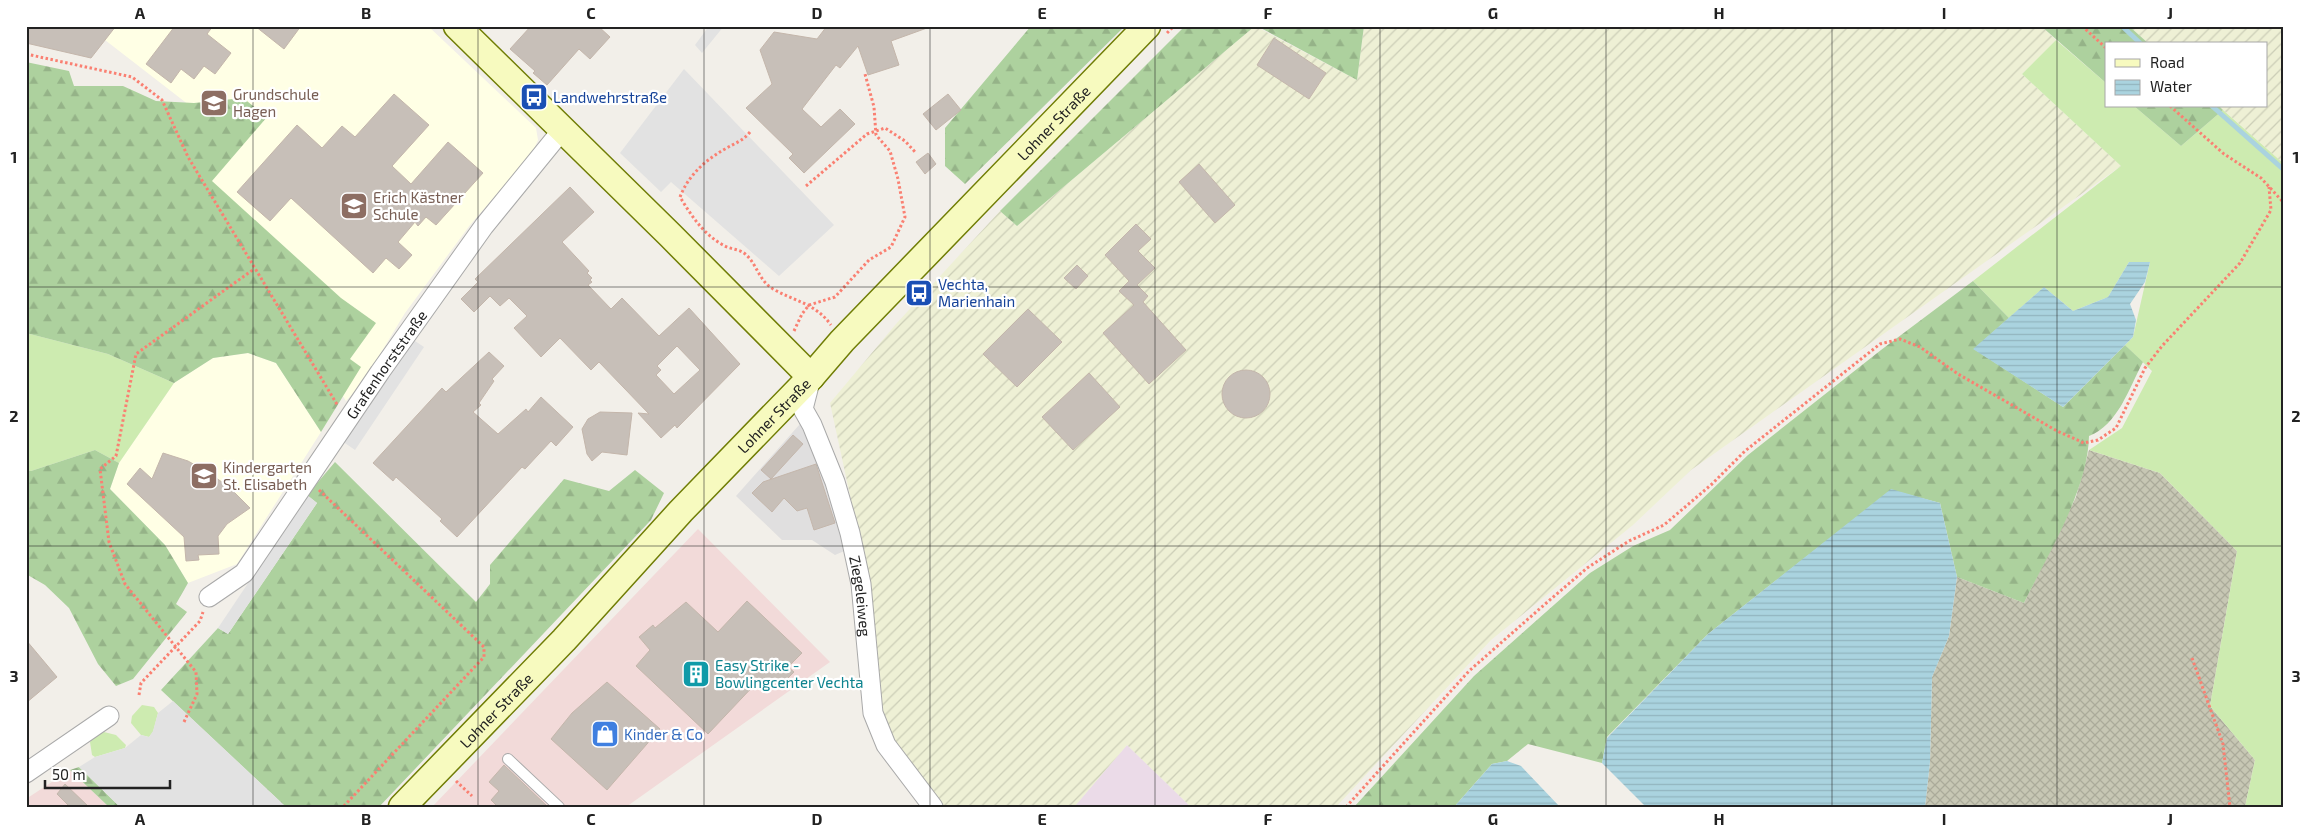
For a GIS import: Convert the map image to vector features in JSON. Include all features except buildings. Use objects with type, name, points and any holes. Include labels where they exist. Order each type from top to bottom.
[{"type":"main road","points":[[457,26],[811,377]]},
{"type":"main road","name":"Lohner Straße","points":[[402,807],[564,640],[680,511],[811,377],[842,341],[1147,26]]},
{"type":"street","name":"Grafenhorststraße","points":[[209,597],[244,574],[347,421],[484,226],[563,129]]},
{"type":"street","name":"Ziegeleiweg","points":[[811,377],[804,409],[835,482],[850,533],[861,584],[873,713],[886,745],[933,807]]},
{"type":"street","points":[[26,772],[109,716]]},
{"type":"lane","points":[[508,758],[559,807]]},
{"type":"path","points":[[2082,26],[2105,47]]},
{"type":"path","points":[[26,54],[132,77],[162,100],[188,157],[347,421]]},
{"type":"path","points":[[780,346],[794,332],[802,314],[809,305],[835,297],[869,260],[891,247],[905,217],[898,179],[890,152],[876,135],[874,107],[865,74]]},
{"type":"path","points":[[2172,108],[2224,154],[2261,178],[2284,203]]},
{"type":"path","points":[[806,186],[867,134],[876,130],[885,128],[905,141],[916,153]]},
{"type":"path","points":[[750,132],[744,140],[726,148],[704,162],[683,187],[680,196],[695,222],[723,246],[743,252],[762,280],[773,289],[809,305],[826,317],[842,341]]},
{"type":"path","points":[[1346,807],[1469,671],[1544,605],[1587,568],[1629,540],[1664,525],[1712,484],[1744,451],[1880,344],[1900,339],[1920,347],[1958,374],[2057,431],[2084,443],[2098,440],[2116,428],[2146,368],[2162,346],[2240,263],[2271,210],[2269,187]]},
{"type":"path","points":[[184,722],[197,694],[196,672],[125,584],[109,542],[100,469],[116,456],[136,354],[254,269]]},
{"type":"path","points":[[308,479],[484,646],[484,657],[343,807]]},
{"type":"path","points":[[139,695],[141,683],[200,621],[209,597]]},
{"type":"path","points":[[2192,658],[2223,744],[2230,807]]},
{"type":"path","points":[[454,778],[472,796]]},
{"type":"shaded area","name":"Erich Kästner Schule","points":[[116,26],[428,26],[536,128],[538,140],[532,153],[470,225],[405,313],[363,382],[346,401],[209,187],[220,129],[105,40]]},
{"type":"shaded area","points":[[709,26],[724,26],[702,53],[695,45]]},
{"type":"shaded area","points":[[1255,26],[1357,80],[1364,26],[2041,26],[2056,40],[2022,74],[2121,166],[1691,470],[1633,525],[1491,640],[1336,807],[1191,807],[1127,745],[1074,807],[941,807],[897,748],[880,706],[866,569],[830,403],[896,324],[1000,211],[1017,226]]},
{"type":"shaded area","points":[[2129,26],[2284,26],[2284,164],[2221,108],[2268,108],[2268,42],[2147,42]]},
{"type":"shaded area","points":[[684,69],[834,225],[779,276],[671,182],[661,192],[620,153]]},
{"type":"shaded area","points":[[412,339],[424,347],[355,450],[342,441]]},
{"type":"shaded area","name":"Kindergarten St. Elisabeth","points":[[248,353],[276,363],[321,432],[237,564],[188,583],[165,545],[110,489],[119,463],[174,383],[213,358]]},
{"type":"shaded area","points":[[800,424],[829,487],[849,549],[835,555],[812,540],[782,540],[736,496]]},
{"type":"shaded area","points":[[2089,450],[2160,473],[2237,551],[2210,706],[2255,760],[2245,807],[1925,807],[1930,762],[1932,677],[1949,636],[1957,577],[2024,603],[2076,497]]},
{"type":"shaded area","points":[[307,495],[317,503],[228,634],[218,628]]},
{"type":"shaded area","points":[[698,529],[830,662],[626,807],[432,807]]},
{"type":"shaded area","points":[[173,701],[286,807],[120,807],[79,767],[95,757],[125,748],[141,735],[149,737],[153,731],[158,713]]},
{"type":"shaded area","points":[[1127,745],[1191,807],[1074,807]]},
{"type":"shaded area","points":[[70,770],[109,807],[26,807],[26,799]]},
{"type":"green space","points":[[1031,26],[1125,26],[965,184],[945,166],[945,128]]},
{"type":"green space","points":[[1185,26],[1255,26],[1017,226],[1000,211]]},
{"type":"green space","points":[[1257,26],[1364,26],[1357,80]]},
{"type":"green space","points":[[2041,26],[2129,26],[2147,42],[2105,42],[2105,82]]},
{"type":"green space","points":[[2056,40],[2105,82],[2105,108],[2136,108],[2181,146],[2223,110],[2284,164],[2284,807],[2245,807],[2255,760],[2210,706],[2237,551],[2160,473],[2089,450],[2122,428],[2152,371],[2125,345],[2133,337],[2150,262],[2129,262],[2108,297],[2073,311],[2044,287],[2009,318],[1973,281],[2121,166],[2022,74]]},
{"type":"green space","points":[[26,62],[69,71],[74,86],[123,86],[156,101],[194,103],[243,98],[267,117],[212,181],[341,298],[376,323],[350,359],[361,367],[321,432],[276,363],[248,353],[213,358],[174,383],[108,354],[26,333]]},
{"type":"green space","points":[[2136,108],[2221,108],[2223,110],[2181,146]]},
{"type":"green space","points":[[1973,281],[2009,318],[1974,349],[2063,407],[2125,345],[2143,362],[2122,405],[2115,415],[2099,431],[2089,436],[2087,457],[2074,500],[2055,543],[2024,603],[1957,577],[1940,503],[1891,490],[1708,634],[1607,737],[1602,763],[1528,744],[1507,761],[1492,764],[1454,807],[1354,807],[1474,676],[1590,573],[1633,546],[1670,530],[1748,455],[1881,350]]},
{"type":"green space","points":[[26,333],[108,354],[174,383],[119,463],[95,450],[31,471],[26,470]]},
{"type":"green space","points":[[95,450],[119,463],[110,489],[165,545],[188,583],[176,604],[187,612],[133,679],[116,686],[98,664],[69,608],[45,585],[26,574],[26,470],[31,471]]},
{"type":"green space","points":[[335,462],[476,602],[490,584],[490,565],[564,479],[609,491],[635,470],[664,493],[651,520],[379,807],[286,807],[161,690],[218,628],[228,634],[317,503],[307,495]]},
{"type":"green space","points":[[142,705],[154,707],[158,713],[153,732],[149,737],[141,735],[131,723],[132,716]]},
{"type":"green space","points":[[104,732],[116,735],[126,745],[125,748],[95,757],[92,755],[90,742],[95,736]]},
{"type":"green space","points":[[79,767],[120,807],[109,807],[70,770]]},
{"type":"water","points":[[2129,262],[2150,262],[2145,282],[2130,304],[2136,320],[2133,337],[2063,407],[1973,349],[2044,287],[2073,311],[2108,297]]},
{"type":"water","points":[[1891,489],[1940,503],[1957,577],[1949,636],[1932,677],[1930,762],[1925,807],[1646,807],[1602,763],[1607,738],[1708,634]]},
{"type":"water","points":[[1507,761],[1521,766],[1560,807],[1454,807],[1492,764]]},
{"type":"waterway","points":[[2122,26],[2139,42]]},
{"type":"waterway","points":[[2214,108],[2284,170]]},
{"type":"place","name":"Landwehrstraße","points":[[534,97]]},
{"type":"place","name":"Grundschule Hagen","points":[[214,103]]},
{"type":"place","name":"Erich Kästner Schule","points":[[354,206]]},
{"type":"place","name":"Vechta, Marienhain","points":[[919,293]]},
{"type":"place","name":"Kindergarten St. Elisabeth","points":[[204,476]]},
{"type":"place","name":"Easy Strike - Bowlingcenter Vechta","points":[[696,674]]},
{"type":"place","name":"Kinder & Co","points":[[605,734]]}]
